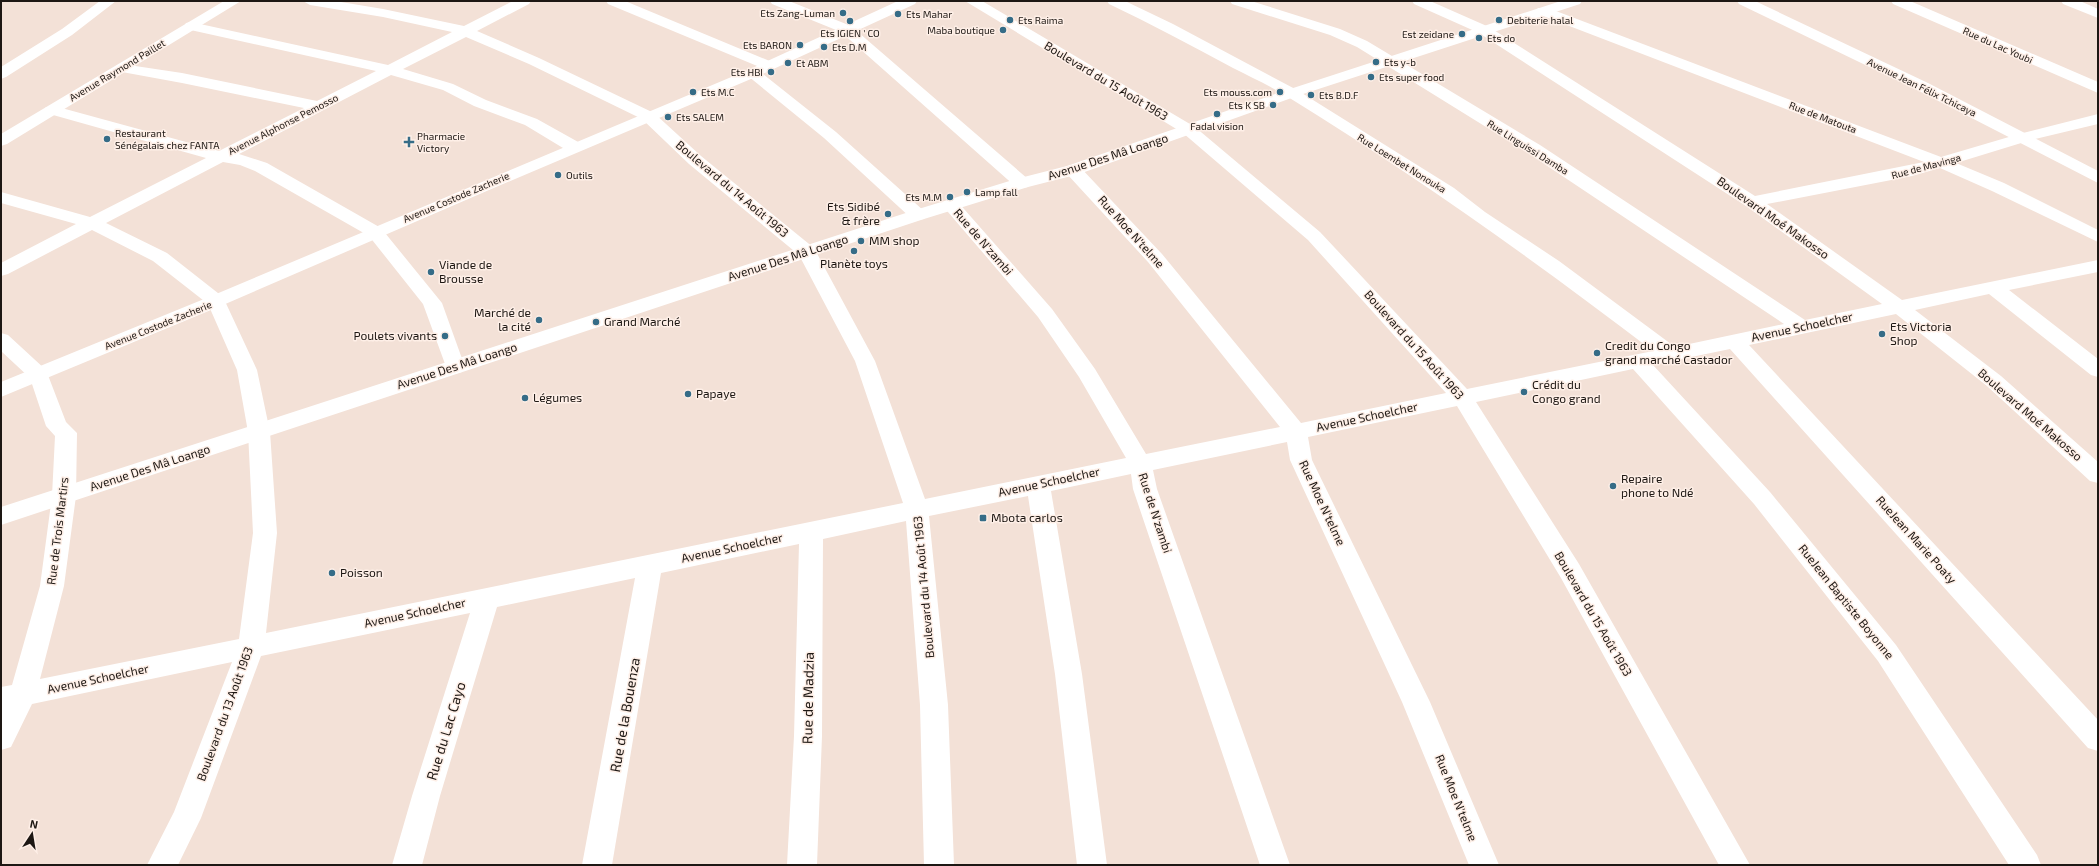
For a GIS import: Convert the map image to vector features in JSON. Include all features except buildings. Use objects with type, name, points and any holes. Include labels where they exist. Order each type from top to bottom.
[{"type":"street","points":[[1,74],[67,32],[109,1]]},
{"type":"street","name":"Avenue Raymond Paillet","points":[[1,141],[234,1]]},
{"type":"street","name":"Boulevard du 14 Août 1963","points":[[310,1],[383,13],[465,31],[534,61],[648,116],[695,160],[807,252],[865,361],[917,509],[934,705],[939,865]]},
{"type":"street","name":"Avenue Alphonse Pemosso","points":[[1,270],[94,224],[318,106],[524,1]]},
{"type":"street","points":[[613,1],[760,69],[918,215]]},
{"type":"street","points":[[777,1],[846,29],[1022,183]]},
{"type":"street","name":"Avenue Costode Zacherie","points":[[1,390],[216,301],[574,147],[760,69],[910,1]]},
{"type":"street","name":"Boulevard du 15 Août 1963","points":[[972,1],[1189,130],[1314,236],[1462,397],[1570,571],[1735,865]]},
{"type":"street","name":"Rue Loembet Nonouka","points":[[1114,1],[1168,27],[1292,93],[1448,192],[1479,216],[1552,265],[1671,354]]},
{"type":"street","name":"Rue Linguissi Damba","points":[[1237,1],[1335,32],[1362,44],[1431,88],[1534,149],[1802,326]]},
{"type":"street","name":"Boulevard Moé Makosso","points":[[1419,1],[1484,30],[1752,202],[1898,307],[1994,381],[2098,475]]},
{"type":"street","name":"Avenue Jean Félix Tchicaya","points":[[1744,1],[2025,137],[2098,178]]},
{"type":"street","name":"Rue du Lac Youbi","points":[[1898,1],[2098,88]]},
{"type":"street","points":[[2068,1],[2098,14]]},
{"type":"street","name":"Avenue Des Mâ Loango","points":[[1,516],[918,215],[1022,183],[1073,170],[1292,93],[1392,62],[1559,5]]},
{"type":"street","name":"Rue de Matouta","points":[[1559,5],[1998,187],[2098,237]]},
{"type":"street","points":[[191,26],[390,70],[448,87],[480,103],[531,122],[574,147]]},
{"type":"street","points":[[122,68],[189,79],[318,106]]},
{"type":"street","points":[[52,110],[220,157],[243,160],[261,167],[375,232],[432,303],[455,367]]},
{"type":"street","name":"Rue de Mavinga","points":[[1752,202],[1865,181],[1942,163],[2025,137],[2098,119]]},
{"type":"street","name":"Rue Moe N'telme","points":[[1073,170],[1155,258],[1296,431],[1301,460],[1416,702],[1484,865]]},
{"type":"street","name":"Boulevard du 13 Août 1963","points":[[1,196],[94,224],[160,258],[216,301],[247,370],[259,432],[265,533],[251,647],[186,818],[162,865]]},
{"type":"street","name":"Rue de N'zambi","points":[[951,205],[1045,313],[1088,374],[1140,463],[1146,489],[1275,865]]},
{"type":"street","name":"Avenue Schoelcher","points":[[12,696],[1802,326],[2097,267]]},
{"type":"street","points":[[1992,287],[2098,370]]},
{"type":"street","name":"Rue de Trois Martirs","points":[[1,340],[39,374],[57,426],[66,433],[64,496],[52,586],[12,696],[1,738]]},
{"type":"street","name":"RueJean Marie Poaty","points":[[1734,341],[2098,739]]},
{"type":"street","name":"RueJean Baptiste Boyonne","points":[[1638,361],[1762,498],[1887,653],[2026,865]]},
{"type":"street","points":[[1038,484],[1056,581],[1092,865]]},
{"type":"street","name":"Rue de Madzia","points":[[802,865],[808,736],[811,532]]},
{"type":"street","name":"Rue de la Bouenza","points":[[598,865],[650,564]]},
{"type":"street","name":"Rue du Lac Cayo","points":[[407,865],[426,796],[487,598]]},
{"type":"place","name":"Ets Zang-Luman","points":[[843,13]]},
{"type":"place","name":"Ets Mahar","points":[[898,14]]},
{"type":"place","name":"Ets Raima","points":[[1010,20]]},
{"type":"place","name":"Debiterie halal","points":[[1499,20]]},
{"type":"place","name":"Ets IGIEN ' CO","points":[[850,21]]},
{"type":"place","name":"Maba boutique","points":[[1003,30]]},
{"type":"place","name":"Est zeidane","points":[[1462,34]]},
{"type":"place","name":"Ets do","points":[[1479,38]]},
{"type":"place","name":"Ets BARON","points":[[800,45]]},
{"type":"place","name":"Ets D.M","points":[[824,47]]},
{"type":"place","name":"Ets y-b","points":[[1376,62]]},
{"type":"place","name":"Et ABM","points":[[788,63]]},
{"type":"place","name":"Ets HBI","points":[[771,72]]},
{"type":"place","name":"Ets super food","points":[[1371,77]]},
{"type":"place","name":"Ets M.C","points":[[693,92]]},
{"type":"place","name":"Ets mouss.com","points":[[1280,92]]},
{"type":"place","name":"Ets B.D.F","points":[[1311,95]]},
{"type":"place","name":"Ets K SB","points":[[1273,105]]},
{"type":"place","name":"Fadal vision","points":[[1217,114]]},
{"type":"place","name":"Ets SALEM","points":[[668,117]]},
{"type":"place","name":"Restaurant Sénégalais chez FANTA","points":[[107,139]]},
{"type":"place","name":"Pharmacie Victory","points":[[409,142]]},
{"type":"place","name":"Outils","points":[[558,175]]},
{"type":"place","name":"Lamp fall","points":[[967,192]]},
{"type":"place","name":"Ets M.M","points":[[950,197]]},
{"type":"place","name":"Ets Sidibé & frère","points":[[888,214]]},
{"type":"place","name":"MM shop","points":[[861,241]]},
{"type":"place","name":"Planète toys","points":[[854,251]]},
{"type":"place","name":"Viande de Brousse","points":[[431,272]]},
{"type":"place","name":"Marché de la cité","points":[[539,320]]},
{"type":"place","name":"Grand Marché","points":[[596,322]]},
{"type":"place","name":"Ets Victoria Shop","points":[[1882,334]]},
{"type":"place","name":"Poulets vivants","points":[[445,336]]},
{"type":"place","name":"Credit du Congo grand marché Castador","points":[[1597,353]]},
{"type":"place","name":"Crédit du Congo grand","points":[[1524,392]]},
{"type":"place","name":"Papaye","points":[[688,394]]},
{"type":"place","name":"Légumes","points":[[525,398]]},
{"type":"place","name":"Repaire phone to Ndé","points":[[1613,486]]},
{"type":"place","name":"Mbota carlos","points":[[983,518]]},
{"type":"place","name":"Poisson","points":[[332,573]]}]
